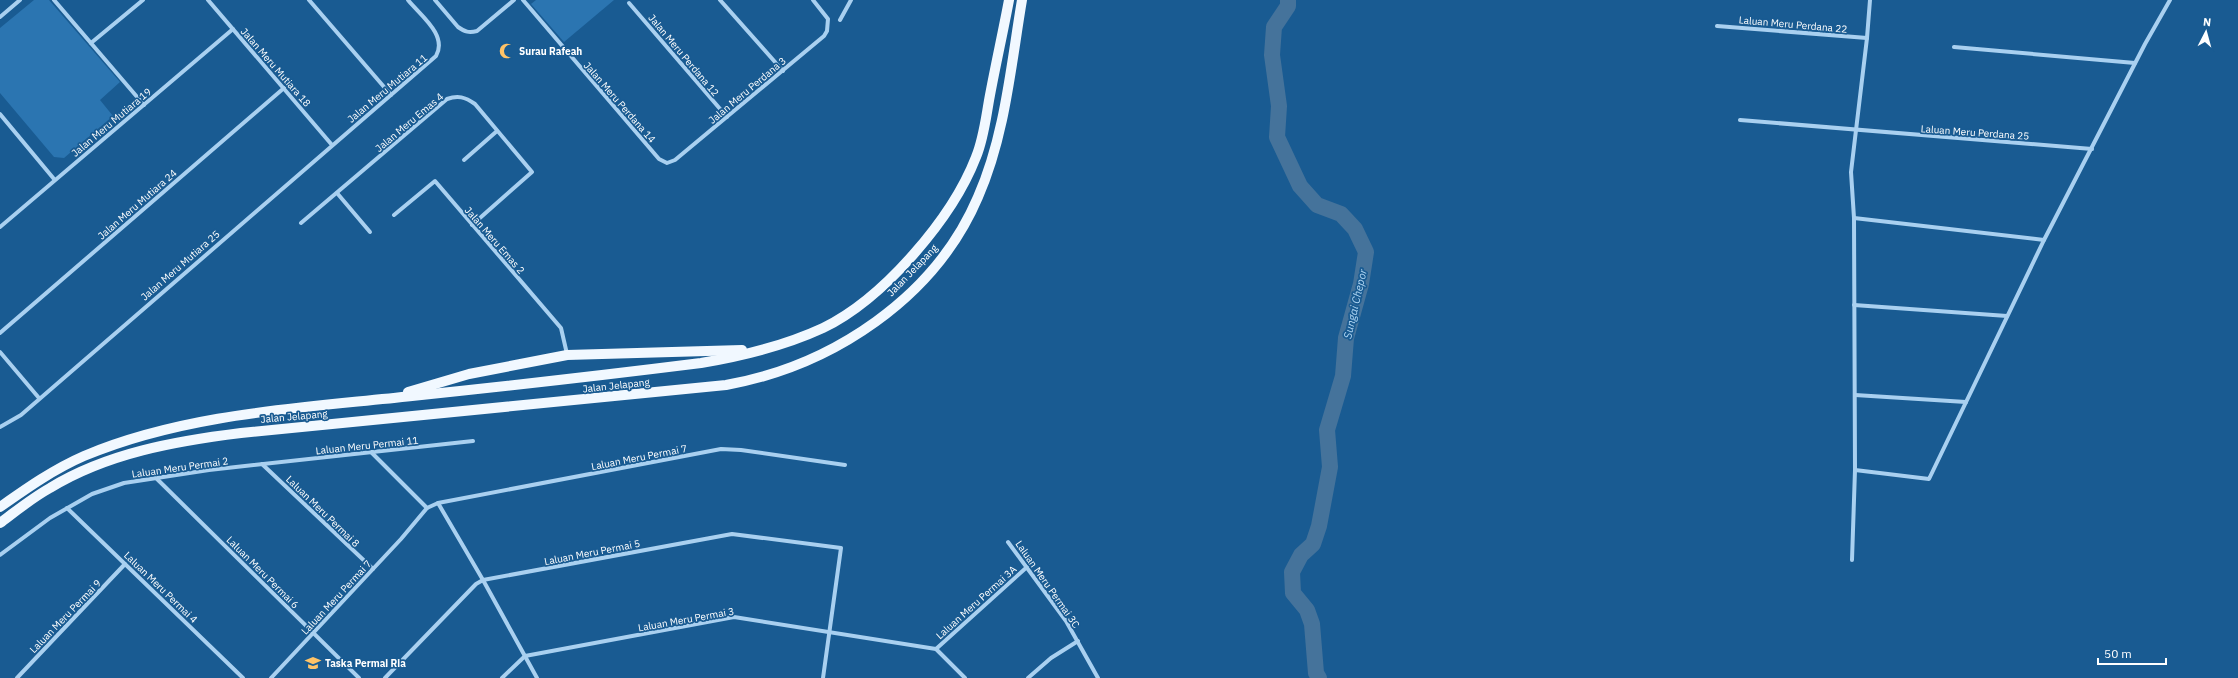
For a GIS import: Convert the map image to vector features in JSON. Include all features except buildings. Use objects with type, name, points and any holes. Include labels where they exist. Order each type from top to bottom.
[{"type":"main road","name":"Jalan Jelapang","points":[[0,507],[62,467],[84,456],[135,438],[190,425],[238,416],[701,364],[746,355],[775,346],[824,327],[877,290],[914,255],[950,208],[964,186],[977,156],[984,131],[1009,0]]},
{"type":"main road","name":"Jalan Jelapang","points":[[0,523],[50,488],[67,479],[119,458],[163,445],[241,433],[653,394],[726,385],[788,370],[838,347],[886,313],[916,286],[942,258],[961,232],[978,197],[992,159],[1022,0]]},
{"type":"main road","points":[[382,399],[469,374],[567,355],[703,352],[775,346]]},
{"type":"street","points":[[0,17],[20,0]]},
{"type":"street","points":[[54,0],[144,105]]},
{"type":"street","points":[[91,43],[143,0]]},
{"type":"street","name":"Jalan Meru Mutiara 18","points":[[208,0],[332,145]]},
{"type":"street","points":[[309,0],[391,95]]},
{"type":"street","name":"Jalan Meru Mutiara 11","points":[[332,145],[436,56],[439,51],[438,35],[408,0]]},
{"type":"street","points":[[435,0],[463,31],[472,33],[477,31],[514,0]]},
{"type":"street","name":"Jalan Meru Perdana 14","points":[[523,0],[659,159]]},
{"type":"street","points":[[720,0],[783,71]]},
{"type":"street","name":"Jalan Meru Perdana 3","points":[[659,159],[667,163],[675,160],[824,36],[828,25],[826,14],[813,0]]},
{"type":"street","points":[[840,20],[851,0]]},
{"type":"street","points":[[1852,560],[1855,470],[1855,395],[1854,218],[1852,172],[1870,0]]},
{"type":"street","points":[[1855,470],[1929,479],[2044,240],[2135,63],[2170,0]]},
{"type":"street","name":"Jalan Meru Perdana 12","points":[[630,3],[727,117]]},
{"type":"street","name":"Laluan Meru Perdana 22","points":[[1717,26],[1867,38]]},
{"type":"street","name":"Jalan Meru Mutiara 19","points":[[0,227],[54,179],[233,29]]},
{"type":"street","points":[[1954,47],[2135,63]]},
{"type":"street","name":"Jalan Meru Mutiara 24","points":[[0,332],[284,88]]},
{"type":"street","name":"Jalan Meru Emas 4","points":[[301,223],[447,99],[454,96],[468,99],[532,172],[472,225]]},
{"type":"street","points":[[0,114],[54,179]]},
{"type":"street","name":"Laluan Meru Perdana 25","points":[[1740,120],[2092,149]]},
{"type":"street","points":[[464,160],[497,131]]},
{"type":"street","name":"Jalan Meru Mutiara 25","points":[[0,428],[13,421],[332,145]]},
{"type":"street","name":"Jalan Meru Emas 2","points":[[394,215],[435,181],[561,328],[567,355]]},
{"type":"street","points":[[337,193],[370,232]]},
{"type":"street","points":[[1854,218],[2044,240]]},
{"type":"street","points":[[1854,305],[2008,316]]},
{"type":"street","points":[[0,352],[39,398]]},
{"type":"street","points":[[1855,395],[1966,402]]},
{"type":"street","name":"Laluan Meru Permai 11","points":[[262,464],[473,441]]},
{"type":"street","name":"Laluan Meru Permai 7","points":[[271,678],[427,508],[438,503],[721,449],[741,450],[845,465]]},
{"type":"street","points":[[371,452],[427,508]]},
{"type":"street","name":"Laluan Meru Permai 2","points":[[0,555],[38,526],[67,508],[107,488],[155,477],[262,464]]},
{"type":"street","name":"Laluan Meru Permai 8","points":[[262,464],[372,569]]},
{"type":"street","name":"Laluan Meru Permai 6","points":[[155,477],[359,678]]},
{"type":"street","points":[[438,503],[483,580],[536,678]]},
{"type":"street","name":"Laluan Meru Permai 4","points":[[67,508],[243,678]]},
{"type":"street","name":"Laluan Meru Permai 5","points":[[385,678],[476,584],[483,580],[732,534],[841,548],[830,631]]},
{"type":"street","name":"Laluan Meru Permai 3C","points":[[1008,542],[1053,601],[1078,641],[1098,678]]},
{"type":"street","name":"Laluan Meru Permai 9","points":[[17,678],[125,564]]},
{"type":"street","name":"Laluan Meru Permai 3A","points":[[936,649],[1027,567]]},
{"type":"street","name":"Laluan Meru Permai 3","points":[[525,656],[734,617],[936,649]]},
{"type":"street","points":[[823,678],[830,631]]},
{"type":"street","points":[[1028,678],[1051,658],[1078,641]]},
{"type":"street","points":[[936,649],[965,678]]},
{"type":"street","points":[[502,678],[525,656]]},
{"type":"shaded area","points":[[34,0],[49,0],[120,82],[100,100],[113,116],[64,158],[54,157],[0,93],[0,28]]},
{"type":"shaded area","points":[[536,0],[614,0],[564,42],[531,4]]},
{"type":"waterway","name":"Sungai Chepor","points":[[1288,0],[1288,6],[1274,27],[1272,55],[1279,106],[1277,137],[1300,186],[1317,205],[1341,214],[1355,229],[1366,252],[1361,284],[1346,338],[1343,376],[1327,430],[1330,467],[1319,526],[1313,544],[1301,555],[1292,572],[1293,593],[1307,610],[1312,624],[1316,673],[1319,678]]},
{"type":"place","name":"Surau Rafeah","points":[[507,51]]},
{"type":"place","name":"Taska Permai Ria","points":[[313,663]]}]
